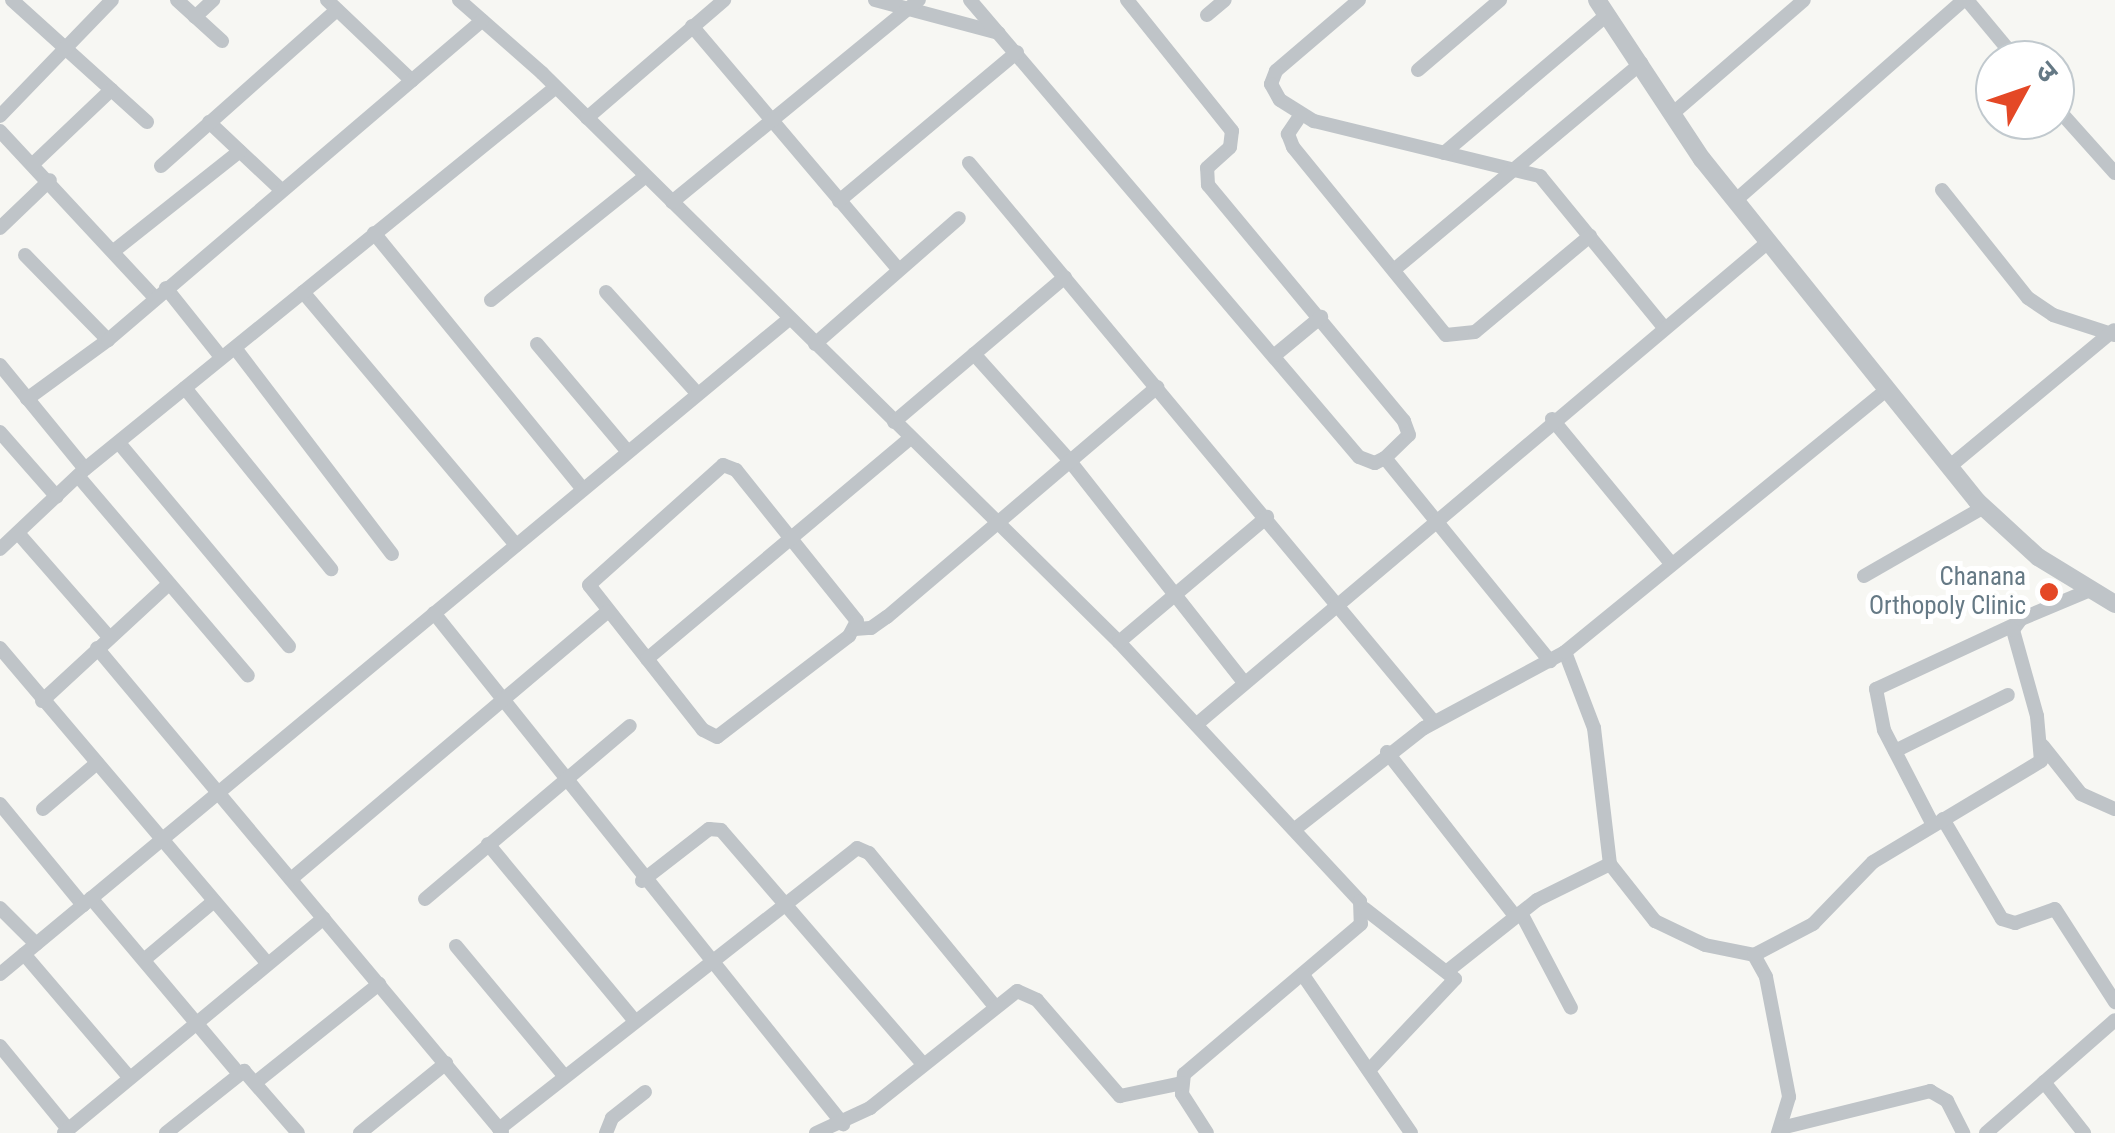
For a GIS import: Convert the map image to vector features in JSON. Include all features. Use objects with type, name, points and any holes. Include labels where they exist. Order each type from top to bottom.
[{"type":"street","points":[[12,0],[147,122]]},
{"type":"street","points":[[0,116],[112,0]]},
{"type":"street","points":[[177,0],[222,41]]},
{"type":"street","points":[[195,17],[213,0]]},
{"type":"street","points":[[587,118],[724,0]]},
{"type":"street","points":[[874,0],[913,5],[1000,33]]},
{"type":"street","points":[[970,0],[1359,457],[1375,463],[1385,458],[1408,430],[1321,317],[1208,185],[1207,168],[1230,147],[1232,130],[1128,0]]},
{"type":"street","points":[[1206,14],[1225,0]]},
{"type":"street","points":[[1359,0],[1273,77],[1274,93],[1300,116],[1540,176],[1662,325]]},
{"type":"street","points":[[1418,70],[1500,0]]},
{"type":"street","points":[[1672,114],[1804,0]]},
{"type":"street","points":[[1736,200],[1965,0],[1999,40]]},
{"type":"street","points":[[469,3],[482,21],[556,87],[1119,642],[1365,909],[1450,969],[1453,985],[1370,1068]]},
{"type":"street","points":[[162,166],[332,5],[412,80]]},
{"type":"street","points":[[672,202],[771,117],[913,5]]},
{"type":"street","points":[[1444,153],[1602,7],[1672,114],[1766,243],[1949,467],[2027,549],[2115,604]]},
{"type":"street","points":[[27,399],[108,340],[280,188],[482,21]]},
{"type":"street","points":[[692,26],[897,268]]},
{"type":"street","points":[[840,201],[1018,52]]},
{"type":"street","points":[[1395,269],[1641,63]]},
{"type":"street","points":[[0,548],[82,472],[556,87]]},
{"type":"street","points":[[33,164],[111,90]]},
{"type":"street","points":[[1300,116],[1289,140],[1446,335],[1466,338],[1590,236]]},
{"type":"street","points":[[208,122],[280,188]]},
{"type":"street","points":[[2075,127],[2114,169]]},
{"type":"street","points":[[0,131],[221,358]]},
{"type":"street","points":[[116,250],[240,151]]},
{"type":"street","points":[[969,163],[1340,603],[1434,722]]},
{"type":"street","points":[[491,300],[646,176]]},
{"type":"street","points":[[0,228],[50,180]]},
{"type":"street","points":[[1942,190],[2028,298],[2053,315],[2113,333]]},
{"type":"street","points":[[815,344],[897,268],[959,218]]},
{"type":"street","points":[[374,234],[582,488]]},
{"type":"street","points":[[1197,724],[1662,325],[1766,243]]},
{"type":"street","points":[[24,255],[108,340]]},
{"type":"street","points":[[894,422],[1065,277]]},
{"type":"street","points":[[303,292],[516,545]]},
{"type":"street","points":[[606,292],[698,394]]},
{"type":"street","points":[[1275,355],[1321,317]]},
{"type":"street","points":[[0,974],[790,318]]},
{"type":"street","points":[[1949,467],[2113,333]]},
{"type":"street","points":[[537,344],[628,452]]},
{"type":"street","points":[[235,348],[392,554]]},
{"type":"street","points":[[974,354],[1069,460],[1244,682]]},
{"type":"street","points":[[0,365],[169,584],[248,676]]},
{"type":"street","points":[[856,628],[852,607],[736,470],[716,468],[590,578],[592,594],[703,730],[718,736],[856,628],[887,617],[1156,387]]},
{"type":"street","points":[[185,388],[331,569]]},
{"type":"street","points":[[1295,829],[1387,752],[1434,722],[1566,652],[1669,561],[1886,390]]},
{"type":"street","points":[[1552,420],[1669,561]]},
{"type":"street","points":[[0,432],[57,496]]},
{"type":"street","points":[[647,659],[910,438]]},
{"type":"street","points":[[119,443],[290,646]]},
{"type":"street","points":[[1385,458],[1438,518],[1550,662]]},
{"type":"street","points":[[1864,576],[1984,507]]},
{"type":"street","points":[[1119,642],[1267,517]]},
{"type":"street","points":[[18,532],[109,637]]},
{"type":"street","points":[[42,701],[169,584]]},
{"type":"street","points":[[2090,590],[1881,684],[1875,706],[1895,752],[2002,919],[2015,924],[2055,909],[2115,1002]]},
{"type":"street","points":[[291,878],[607,612]]},
{"type":"street","points":[[434,613],[642,880],[843,1124]]},
{"type":"street","points":[[2016,624],[2042,746],[2081,794],[2115,809]]},
{"type":"street","points":[[0,648],[268,964]]},
{"type":"street","points":[[97,648],[501,1131],[634,1020],[851,850],[863,849],[994,1005]]},
{"type":"street","points":[[1566,652],[1594,728],[1610,864],[1656,921],[1705,945],[1754,955],[1813,924],[1873,862],[2036,766],[2042,746]]},
{"type":"street","points":[[1895,752],[2008,695]]},
{"type":"street","points":[[425,899],[630,726]]},
{"type":"street","points":[[1387,752],[1519,915],[1571,1008]]},
{"type":"street","points":[[43,809],[97,763]]},
{"type":"street","points":[[0,804],[145,959],[239,1074]]},
{"type":"street","points":[[642,880],[715,828],[736,843],[922,1063]]},
{"type":"street","points":[[488,844],[634,1020]]},
{"type":"street","points":[[1450,969],[1560,885],[1610,864]]},
{"type":"street","points":[[145,959],[214,900]]},
{"type":"street","points":[[0,908],[36,944]]},
{"type":"street","points":[[1207,1133],[1186,1106],[1182,1083],[1192,1067],[1361,924],[1365,909]]},
{"type":"street","points":[[0,1046],[66,1131],[324,918]]},
{"type":"street","points":[[456,946],[565,1077]]},
{"type":"street","points":[[24,954],[128,1077]]},
{"type":"street","points":[[1754,955],[1766,978],[1789,1097],[1779,1131]]},
{"type":"street","points":[[1303,976],[1370,1068],[1411,1133]]},
{"type":"street","points":[[255,1083],[379,984]]},
{"type":"street","points":[[816,1133],[843,1124],[994,1005],[1027,992],[1120,1096],[1182,1083]]},
{"type":"street","points":[[1986,1133],[2115,1020]]},
{"type":"street","points":[[360,1133],[446,1063]]},
{"type":"street","points":[[166,1133],[246,1071],[298,1133]]},
{"type":"street","points":[[2044,1082],[2084,1133]]},
{"type":"street","points":[[1779,1131],[1930,1091],[1947,1101],[1963,1133]]},
{"type":"street","points":[[606,1133],[612,1118],[645,1092]]},
{"type":"place","name":"Chanana Orthopoly Clinic","points":[[2049,592]]}]
